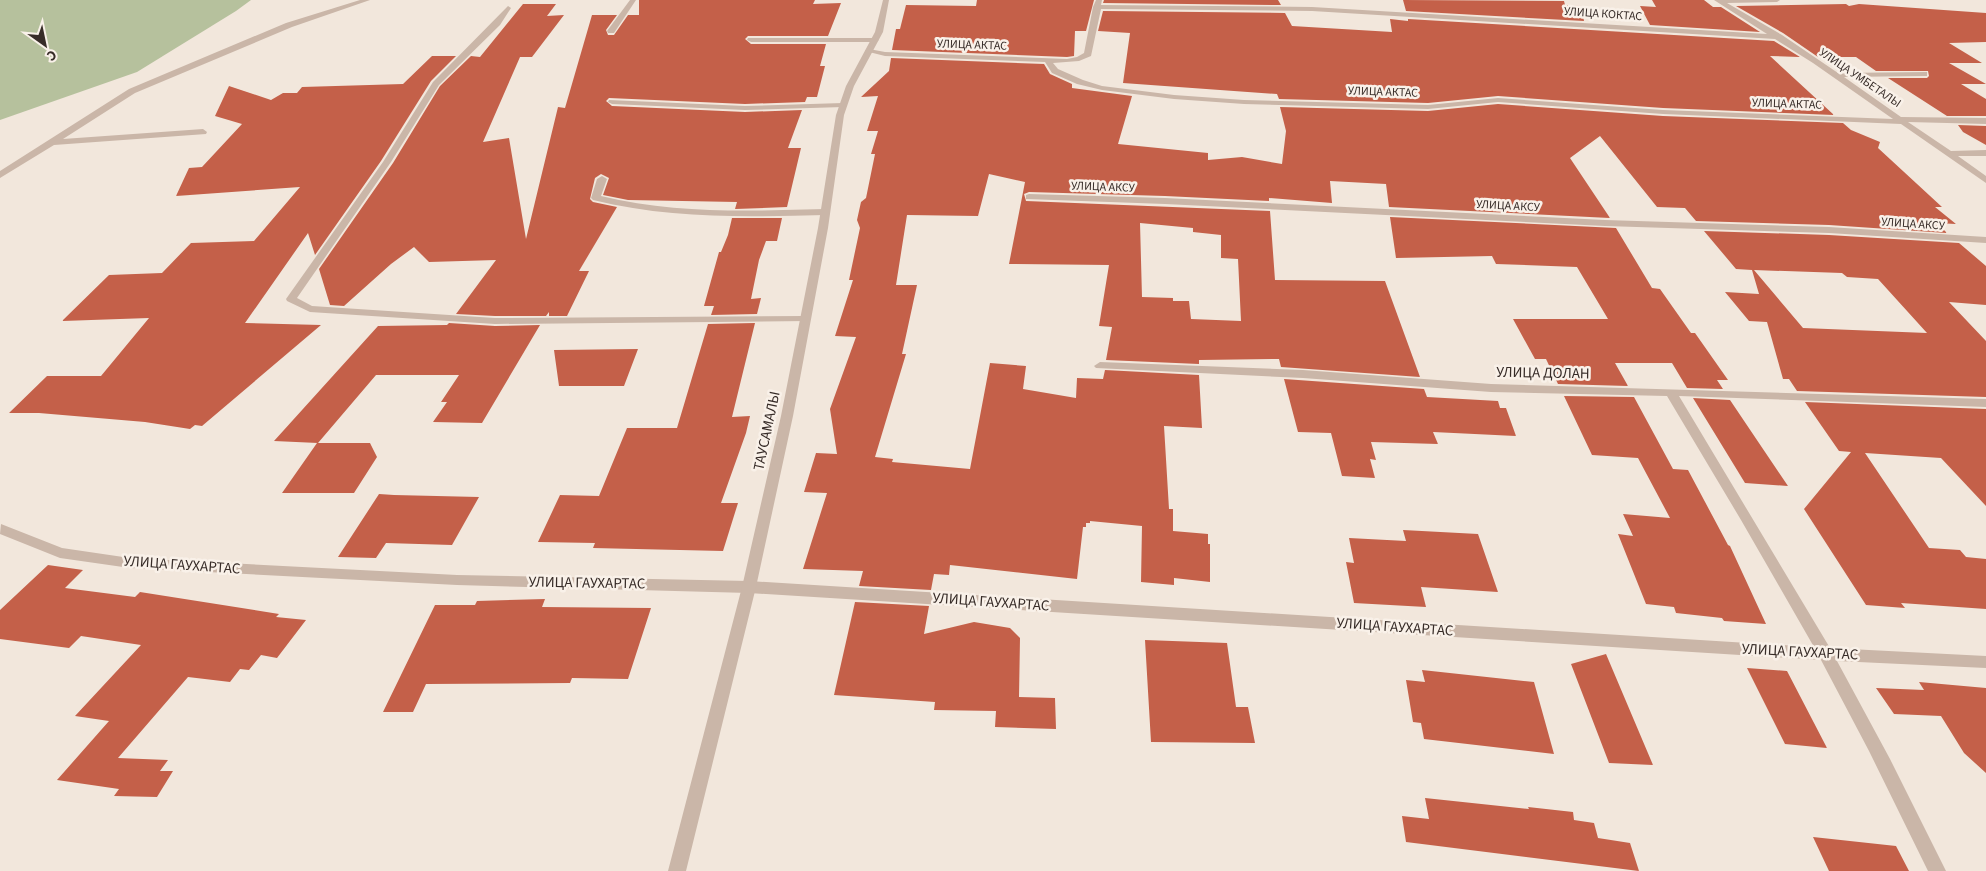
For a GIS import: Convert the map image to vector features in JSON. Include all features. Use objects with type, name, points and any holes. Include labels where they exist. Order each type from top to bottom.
[{"type":"street","points":[[0,174],[54,142],[104,107],[132,91],[289,25],[367,0]]},
{"type":"street","points":[[611,32],[633,0]]},
{"type":"street","name":"ТАУСАМАЛЫ","points":[[677,871],[748,587],[787,416],[825,212],[834,148],[844,105],[850,86],[879,32],[886,0]]},
{"type":"street","points":[[1718,0],[1777,0]]},
{"type":"street","name":"УЛИЦА УМБЕТАЛЫ","points":[[1718,0],[1837,75],[1986,180]]},
{"type":"street","points":[[1047,60],[1080,59],[1088,54],[1097,3]]},
{"type":"street","name":"УЛИЦА КОКТАС","points":[[1097,3],[1312,9],[1778,37]]},
{"type":"street","points":[[508,8],[497,23],[436,84],[387,162],[291,299],[310,309],[495,321],[804,319]]},
{"type":"street","points":[[751,40],[875,40]]},
{"type":"street","name":"УЛИЦА АКТАС","points":[[869,52],[1047,60],[1055,71],[1080,82],[1102,88],[1174,97],[1244,102],[1428,107],[1498,100],[1663,112],[1986,121]]},
{"type":"street","points":[[1837,75],[1924,74]]},
{"type":"street","points":[[612,102],[745,108],[844,105]]},
{"type":"street","points":[[54,142],[203,132]]},
{"type":"street","points":[[1949,154],[1986,153]]},
{"type":"street","points":[[602,179],[596,198],[621,205],[676,211],[756,214],[825,212]]},
{"type":"street","name":"УЛИЦА АКСУ","points":[[1029,198],[1165,201],[1596,223],[1829,230],[1986,240]]},
{"type":"street","name":"УЛИЦА ДОЛАН","points":[[1100,366],[1304,374],[1491,388],[1986,403]]},
{"type":"street","points":[[1671,392],[1743,510],[1825,654],[1867,730],[1936,871]]},
{"type":"street","name":"УЛИЦА ГАУХАРТАС","points":[[1,529],[60,553],[130,563],[457,580],[748,587],[1825,654],[1986,662]]},
{"type":"green space","points":[[0,0],[251,0],[137,72],[0,120]]},
{"type":"building","points":[[639,0],[815,0],[813,4],[841,3],[828,36],[748,36],[745,39],[751,44],[826,44],[820,66],[825,66],[817,97],[807,97],[805,102],[745,104],[609,98],[606,101],[612,106],[745,112],[802,110],[788,148],[801,148],[787,207],[735,209],[737,202],[628,200],[603,195],[609,178],[601,174],[595,178],[590,199],[593,202],[617,207],[579,271],[589,271],[567,316],[549,316],[549,312],[546,316],[456,314],[496,260],[429,262],[414,247],[391,264],[344,306],[330,305],[319,269],[393,163],[440,86],[471,56],[480,57],[523,4],[556,4],[547,16],[564,15],[532,57],[520,57],[483,142],[509,138],[526,239],[558,107],[565,108],[592,15],[617,15],[606,30],[608,35],[614,35],[628,15],[639,15]]},
{"type":"building","points":[[977,0],[1094,0],[1086,31],[1075,31],[1074,56],[892,50],[896,29],[900,29],[906,5],[976,6]]},
{"type":"building","points":[[1104,0],[1278,0],[1281,5],[1103,3]]},
{"type":"building","points":[[1403,0],[1564,1],[1565,5],[1581,6],[1584,21],[1406,11]]},
{"type":"building","points":[[1652,0],[1704,0],[1713,7],[1721,7],[1760,32],[1650,25],[1640,6],[1656,7]]},
{"type":"building","points":[[1846,4],[1849,6],[1859,4],[1986,13],[1986,42],[1949,43],[1982,63],[1949,63],[1986,84],[1961,84],[1986,99],[1986,116],[1947,116],[1888,78],[1927,78],[1929,76],[1928,71],[1876,71],[1856,57],[1818,57],[1783,33],[1736,6]]},
{"type":"building","points":[[1103,11],[1285,13],[1292,26],[1392,32],[1390,19],[1408,21],[1408,19],[1774,41],[1800,57],[1770,56],[1834,115],[1663,108],[1498,96],[1428,103],[1279,99],[1277,94],[1123,83],[1130,33],[1098,31]]},
{"type":"building","points":[[432,56],[456,56],[431,81],[381,161],[315,255],[308,233],[245,323],[321,325],[202,426],[195,425],[190,429],[145,422],[39,413],[9,413],[47,376],[101,376],[149,318],[62,321],[109,275],[162,273],[191,243],[254,241],[300,187],[176,196],[189,168],[202,167],[242,124],[215,116],[229,86],[271,100],[283,93],[297,93],[302,87],[403,84]]},
{"type":"building","points":[[891,58],[1044,64],[1050,74],[1072,84],[1072,88],[1132,96],[1118,144],[1208,153],[1208,160],[1242,157],[1282,164],[1286,131],[1280,107],[1428,111],[1498,104],[1663,116],[1843,123],[1851,130],[1880,142],[1878,148],[1942,207],[1935,207],[1956,224],[1937,223],[1947,233],[1829,225],[1696,221],[1685,208],[1657,207],[1600,136],[1570,158],[1610,218],[1389,207],[1386,184],[1330,181],[1332,203],[1269,198],[1269,201],[1029,192],[1024,194],[1026,201],[1270,211],[1275,280],[1385,281],[1420,377],[1281,367],[1279,359],[1199,360],[1199,364],[1106,360],[1112,327],[1099,326],[1109,265],[1009,264],[1025,182],[989,174],[978,216],[907,215],[896,285],[917,285],[902,354],[906,354],[875,457],[893,459],[892,462],[970,469],[990,363],[1026,366],[1023,389],[1076,398],[1077,378],[1103,379],[1105,370],[1199,375],[1202,428],[1164,426],[1169,509],[1173,509],[1173,531],[1208,534],[1208,544],[1210,544],[1210,582],[1174,578],[1174,585],[1141,582],[1142,526],[1090,521],[1090,523],[1086,523],[1086,527],[1083,527],[1077,579],[950,565],[949,575],[934,574],[931,590],[859,586],[863,571],[803,569],[827,493],[804,492],[816,453],[837,454],[830,409],[856,337],[835,336],[853,280],[849,280],[860,228],[857,220],[861,202],[866,198],[875,154],[871,154],[878,131],[867,131],[878,96],[861,97],[889,71]],"holes":[[[1140,223],[1193,228],[1193,232],[1221,235],[1221,258],[1238,259],[1241,321],[1191,319],[1189,301],[1173,301],[1173,298],[1142,297]]]},
{"type":"building","points":[[1958,125],[1986,126],[1986,145],[1963,132]]},
{"type":"building","points":[[1390,217],[1616,228],[1652,288],[1660,289],[1691,333],[1695,333],[1728,380],[1717,380],[1723,389],[1687,388],[1672,363],[1615,363],[1628,386],[1558,384],[1546,359],[1535,359],[1513,319],[1608,319],[1577,267],[1496,264],[1492,256],[1396,258]]},
{"type":"building","points":[[732,218],[782,218],[777,241],[766,241],[759,260],[751,299],[761,298],[757,314],[711,315],[714,306],[704,306],[719,252],[721,252],[728,235]]},
{"type":"building","points":[[1704,231],[1829,235],[1959,243],[1986,266],[1986,305],[1949,302],[1986,341],[1986,397],[1797,391],[1789,379],[1783,379],[1767,322],[1749,321],[1725,292],[1759,294],[1752,270],[1736,269]],"holes":[[[1754,270],[1842,273],[1847,277],[1878,279],[1927,333],[1803,328]]]},
{"type":"building","points":[[449,323],[495,326],[540,325],[482,423],[433,422],[447,402],[441,402],[459,375],[376,375],[318,443],[274,441],[378,326],[447,325]]},
{"type":"building","points":[[755,323],[732,417],[750,416],[746,433],[721,503],[738,503],[723,551],[593,548],[595,543],[538,542],[560,495],[599,496],[627,428],[677,428],[708,324]]},
{"type":"building","points":[[638,349],[624,386],[559,386],[554,350]]},
{"type":"building","points":[[1284,379],[1424,389],[1427,397],[1498,401],[1500,408],[1506,408],[1516,436],[1433,432],[1438,444],[1371,442],[1376,460],[1370,459],[1375,478],[1342,476],[1331,433],[1298,432]]},
{"type":"building","points":[[1564,396],[1634,397],[1673,469],[1688,470],[1730,546],[1766,624],[1724,621],[1722,618],[1676,613],[1674,607],[1646,604],[1618,534],[1633,536],[1623,514],[1670,518],[1638,458],[1592,455]]},
{"type":"building","points":[[1693,398],[1730,400],[1788,486],[1745,483]]},
{"type":"building","points":[[1805,402],[1986,409],[1986,506],[1941,458],[1865,453],[1929,548],[1960,550],[1966,557],[1986,559],[1986,609],[1901,603],[1905,608],[1866,605],[1804,509],[1851,452],[1839,451]]},
{"type":"building","points":[[317,443],[370,443],[377,457],[354,493],[282,493]]},
{"type":"building","points":[[379,494],[479,497],[452,545],[386,543],[376,558],[338,557]]},
{"type":"building","points":[[1403,530],[1478,534],[1498,592],[1421,587],[1426,607],[1354,603],[1346,562],[1354,563],[1349,538],[1406,541]]},
{"type":"building","points":[[48,565],[83,570],[65,588],[135,597],[140,592],[279,614],[276,617],[306,620],[277,658],[261,655],[249,670],[240,669],[230,682],[188,677],[118,758],[168,760],[160,771],[173,771],[157,797],[114,796],[119,789],[57,780],[109,721],[75,716],[141,645],[81,636],[69,648],[0,639],[0,610]]},
{"type":"building","points":[[545,599],[542,607],[651,608],[628,679],[572,678],[570,683],[426,684],[413,712],[383,712],[435,605],[475,605],[477,601]]},
{"type":"building","points":[[855,602],[929,606],[924,634],[974,622],[1010,628],[1020,638],[1019,697],[1055,698],[1056,729],[995,727],[996,711],[934,710],[935,702],[834,695]]},
{"type":"building","points":[[1145,640],[1227,643],[1236,707],[1248,707],[1255,743],[1151,742]]},
{"type":"building","points":[[1606,654],[1653,765],[1609,763],[1571,664]]},
{"type":"building","points":[[1747,668],[1787,671],[1827,748],[1785,744]]},
{"type":"building","points":[[1422,670],[1534,682],[1554,754],[1424,739],[1421,723],[1413,722],[1406,680],[1425,682]]},
{"type":"building","points":[[1919,682],[1986,688],[1986,773],[1964,753],[1941,716],[1894,714],[1876,688],[1924,690]]},
{"type":"building","points":[[1425,798],[1573,812],[1574,820],[1594,823],[1598,838],[1630,843],[1639,871],[1406,842],[1402,816],[1429,819]]},
{"type":"building","points":[[1813,837],[1896,846],[1909,871],[1829,871]]}]
